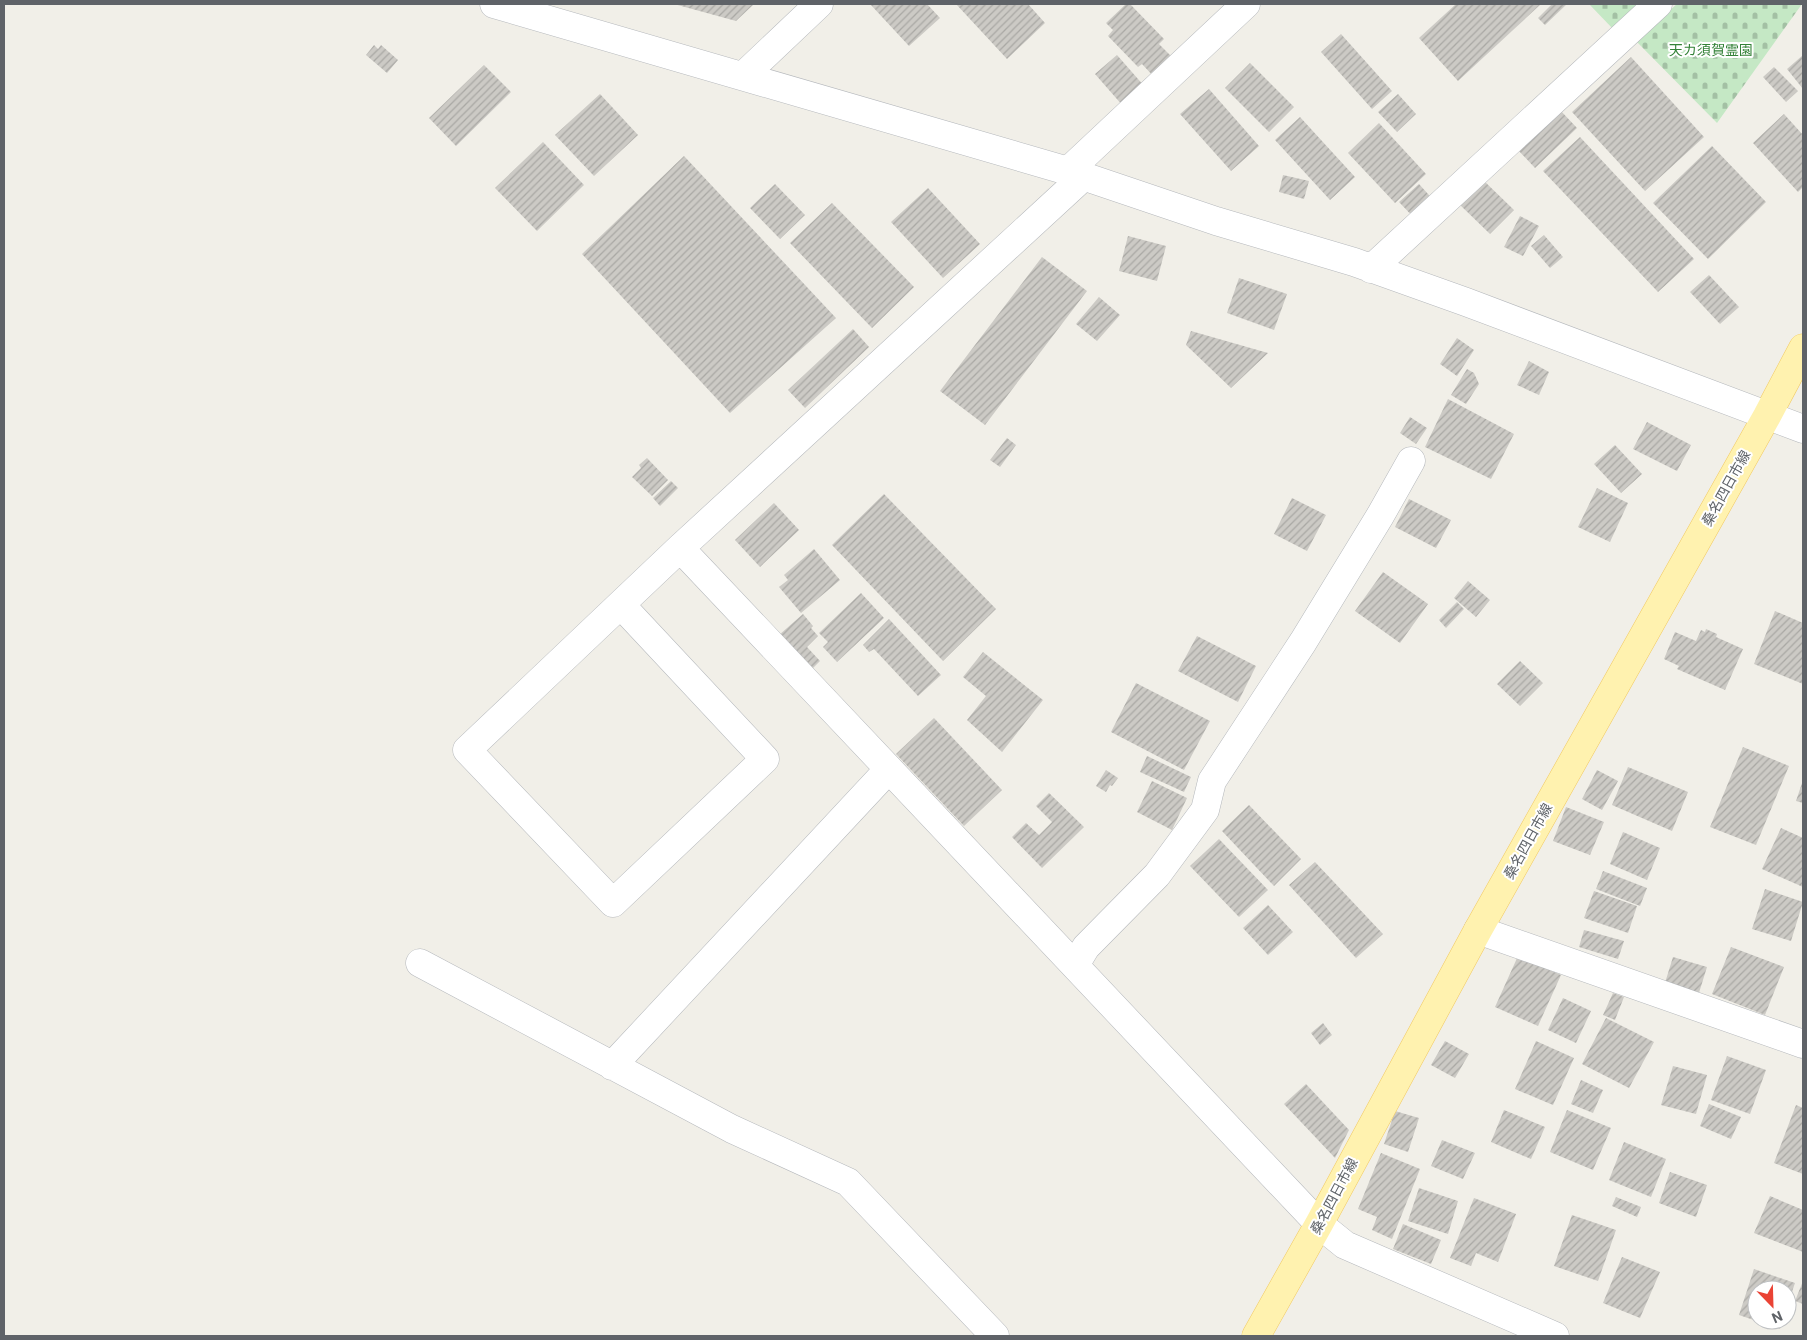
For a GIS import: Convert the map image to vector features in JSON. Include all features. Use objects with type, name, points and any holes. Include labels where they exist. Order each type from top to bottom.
[{"type":"main road","name":"桑名四日市線","points":[[1256,1336],[1319,1224],[1478,930],[1767,416],[1803,348]]},
{"type":"street","points":[[494,4],[1075,174],[1216,221],[1372,269],[1475,305],[1803,429]]},
{"type":"street","points":[[743,76],[819,4]]},
{"type":"street","points":[[621,605],[765,759],[613,903],[468,750],[1075,174],[1246,4]]},
{"type":"street","points":[[1372,269],[1658,4]]},
{"type":"street","points":[[1075,965],[1086,947],[1157,875],[1205,810],[1212,781],[1303,642],[1411,462]]},
{"type":"street","points":[[680,548],[1319,1224],[1345,1245],[1555,1336]]},
{"type":"street","points":[[612,1066],[889,769]]},
{"type":"street","points":[[1478,930],[1803,1044]]},
{"type":"street","points":[[420,963],[732,1129],[848,1182],[995,1336]]},
{"type":"green space","points":[[1589,4],[1642,4],[1614,30]]},
{"type":"green space","name":"天カ須賀霊園","points":[[1677,4],[1802,4],[1717,123],[1635,40]]},
{"type":"building","points":[[674,4],[754,4],[736,21]]},
{"type":"building","points":[[870,4],[927,4],[940,18],[909,46]]},
{"type":"building","points":[[956,4],[1028,4],[1045,23],[1007,59]]},
{"type":"building","points":[[1126,4],[1130,4],[1164,39],[1159,44],[1174,59],[1155,78],[1142,64],[1138,67],[1108,36],[1113,30],[1106,23]]},
{"type":"building","points":[[1456,4],[1541,4],[1458,81],[1419,38]]},
{"type":"building","points":[[1552,4],[1567,4],[1545,25],[1538,18]]},
{"type":"building","points":[[1341,34],[1392,91],[1372,109],[1321,52]]},
{"type":"building","points":[[374,45],[378,49],[381,45],[398,60],[387,73],[366,55]]},
{"type":"building","points":[[1117,55],[1145,87],[1123,106],[1095,74]]},
{"type":"building","points":[[1803,55],[1803,89],[1787,69]]},
{"type":"building","points":[[1631,57],[1704,137],[1645,191],[1572,112]]},
{"type":"building","points":[[1250,63],[1294,107],[1269,132],[1225,88]]},
{"type":"building","points":[[484,65],[511,92],[456,146],[429,118]]},
{"type":"building","points":[[1774,67],[1798,91],[1786,102],[1763,77]]},
{"type":"building","points":[[1209,89],[1259,146],[1231,171],[1180,114]]},
{"type":"building","points":[[600,94],[638,135],[594,176],[555,135]]},
{"type":"building","points":[[1398,94],[1416,114],[1397,132],[1378,112]]},
{"type":"building","points":[[1560,110],[1577,128],[1535,168],[1518,150]]},
{"type":"building","points":[[1784,114],[1803,135],[1803,187],[1798,192],[1753,143]]},
{"type":"building","points":[[1300,117],[1355,177],[1330,200],[1275,140]]},
{"type":"building","points":[[1379,123],[1426,174],[1395,203],[1348,153]]},
{"type":"building","points":[[1580,137],[1694,259],[1658,292],[1543,171]]},
{"type":"building","points":[[543,142],[584,185],[537,231],[495,188]]},
{"type":"building","points":[[1712,146],[1766,202],[1708,259],[1653,203]]},
{"type":"building","points":[[684,156],[836,318],[730,413],[582,254]]},
{"type":"building","points":[[1283,175],[1309,181],[1304,199],[1279,192]]},
{"type":"building","points":[[1481,178],[1514,210],[1490,234],[1457,202]]},
{"type":"building","points":[[775,184],[805,215],[780,239],[750,208]]},
{"type":"building","points":[[1419,184],[1437,204],[1418,222],[1399,202]]},
{"type":"building","points":[[928,188],[980,244],[943,278],[891,222]]},
{"type":"building","points":[[832,203],[914,287],[872,328],[790,243]]},
{"type":"building","points":[[1520,216],[1539,226],[1523,256],[1504,247]]},
{"type":"building","points":[[1544,235],[1563,257],[1550,268],[1531,246]]},
{"type":"building","points":[[1128,236],[1166,246],[1157,281],[1119,271]]},
{"type":"building","points":[[1042,257],[1087,291],[985,425],[940,391]]},
{"type":"building","points":[[1709,275],[1739,307],[1720,324],[1690,292]]},
{"type":"building","points":[[1239,278],[1287,294],[1274,330],[1227,313]]},
{"type":"building","points":[[1099,297],[1120,315],[1097,341],[1076,324]]},
{"type":"building","points":[[853,329],[869,347],[805,408],[788,390]]},
{"type":"building","points":[[1191,331],[1268,353],[1231,388],[1186,345]]},
{"type":"building","points":[[1457,338],[1474,350],[1457,376],[1440,364]]},
{"type":"building","points":[[1529,361],[1549,372],[1539,395],[1517,385]]},
{"type":"building","points":[[1467,369],[1474,373],[1479,384],[1466,404],[1451,395]]},
{"type":"building","points":[[1448,399],[1514,434],[1491,479],[1425,447]]},
{"type":"building","points":[[1410,417],[1427,428],[1416,444],[1400,433]]},
{"type":"building","points":[[1647,422],[1691,445],[1677,471],[1633,449]]},
{"type":"building","points":[[1007,438],[1016,445],[1000,467],[990,460]]},
{"type":"building","points":[[1615,445],[1642,474],[1621,493],[1594,464]]},
{"type":"building","points":[[647,458],[668,480],[652,496],[632,477],[641,468],[639,465]]},
{"type":"building","points":[[671,481],[678,488],[660,506],[653,498]]},
{"type":"building","points":[[1597,488],[1628,503],[1610,542],[1578,527]]},
{"type":"building","points":[[884,494],[996,609],[943,661],[832,545]]},
{"type":"building","points":[[1292,498],[1326,515],[1307,551],[1274,534]]},
{"type":"building","points":[[1409,499],[1451,520],[1436,548],[1395,527]]},
{"type":"building","points":[[774,503],[799,530],[760,567],[735,540]]},
{"type":"building","points":[[814,549],[840,580],[801,613],[779,587],[788,580],[784,575]]},
{"type":"building","points":[[1383,572],[1428,604],[1400,643],[1355,611]]},
{"type":"building","points":[[1468,581],[1490,600],[1476,617],[1454,598]]},
{"type":"building","points":[[861,593],[884,618],[837,662],[823,647],[828,642],[819,633]]},
{"type":"building","points":[[1457,602],[1464,609],[1446,628],[1439,620]]},
{"type":"building","points":[[1775,611],[1803,623],[1803,684],[1754,664]]},
{"type":"building","points":[[803,614],[813,626],[811,628],[818,636],[807,647],[820,661],[811,670],[779,635]]},
{"type":"building","points":[[889,619],[941,675],[918,696],[874,649],[869,652],[863,645]]},
{"type":"building","points":[[1706,629],[1717,634],[1716,637],[1743,649],[1725,690],[1677,669],[1679,666],[1664,659],[1675,632],[1696,641],[1701,630],[1705,632]]},
{"type":"building","points":[[1197,636],[1256,666],[1238,702],[1178,671]]},
{"type":"building","points":[[983,652],[1043,700],[1002,752],[967,720],[986,696],[963,677]]},
{"type":"building","points":[[1520,661],[1543,683],[1520,706],[1497,684]]},
{"type":"building","points":[[1136,683],[1210,721],[1184,770],[1111,732]]},
{"type":"building","points":[[934,718],[1002,790],[964,826],[896,754]]},
{"type":"building","points":[[1743,747],[1789,766],[1756,845],[1710,827]]},
{"type":"building","points":[[1147,756],[1191,777],[1184,792],[1140,772]]},
{"type":"building","points":[[1628,767],[1688,792],[1672,831],[1612,805]]},
{"type":"building","points":[[1106,770],[1118,778],[1112,786],[1110,785],[1106,792],[1096,786]]},
{"type":"building","points":[[1597,770],[1618,781],[1602,810],[1582,799]]},
{"type":"building","points":[[1803,780],[1803,803],[1796,801]]},
{"type":"building","points":[[1152,781],[1187,798],[1172,830],[1137,812]]},
{"type":"building","points":[[1049,793],[1084,827],[1042,868],[1012,837],[1026,823],[1039,835],[1052,822],[1036,806]]},
{"type":"building","points":[[1249,805],[1301,859],[1274,886],[1222,831]]},
{"type":"building","points":[[1566,807],[1604,822],[1590,855],[1553,841]]},
{"type":"building","points":[[1781,828],[1803,838],[1803,887],[1762,869]]},
{"type":"building","points":[[1623,832],[1660,848],[1647,880],[1610,864]]},
{"type":"building","points":[[1219,839],[1268,890],[1239,917],[1190,866]]},
{"type":"building","points":[[1315,862],[1383,934],[1356,958],[1289,885]]},
{"type":"building","points":[[1603,871],[1647,888],[1640,906],[1596,889]]},
{"type":"building","points":[[1765,889],[1803,902],[1791,941],[1752,929]]},
{"type":"building","points":[[1594,891],[1637,906],[1628,933],[1584,918]]},
{"type":"building","points":[[1268,905],[1293,932],[1268,955],[1243,928]]},
{"type":"building","points":[[1584,930],[1624,941],[1618,959],[1579,947]]},
{"type":"building","points":[[1731,947],[1784,967],[1765,1015],[1712,994]]},
{"type":"building","points":[[1518,956],[1561,975],[1538,1026],[1495,1007]]},
{"type":"building","points":[[1673,957],[1707,967],[1698,996],[1664,986]]},
{"type":"building","points":[[1613,993],[1624,997],[1615,1020],[1603,1015]]},
{"type":"building","points":[[1563,998],[1591,1011],[1576,1043],[1548,1030]]},
{"type":"building","points":[[1606,1018],[1654,1042],[1629,1088],[1582,1064]]},
{"type":"building","points":[[1323,1023],[1332,1035],[1320,1045],[1311,1033]]},
{"type":"building","points":[[1445,1041],[1469,1054],[1455,1078],[1431,1065]]},
{"type":"building","points":[[1536,1041],[1574,1058],[1553,1105],[1515,1089]]},
{"type":"building","points":[[1727,1056],[1766,1070],[1750,1114],[1711,1100]]},
{"type":"building","points":[[1673,1066],[1707,1075],[1696,1114],[1661,1105]]},
{"type":"building","points":[[1581,1080],[1603,1090],[1593,1113],[1571,1104]]},
{"type":"building","points":[[1306,1084],[1349,1130],[1335,1158],[1284,1104]]},
{"type":"building","points":[[1709,1104],[1741,1117],[1731,1139],[1700,1126]]},
{"type":"building","points":[[1796,1105],[1803,1108],[1803,1174],[1774,1163]]},
{"type":"building","points":[[1504,1110],[1545,1127],[1531,1159],[1491,1142]]},
{"type":"building","points":[[1567,1110],[1611,1128],[1593,1170],[1550,1152]]},
{"type":"building","points":[[1395,1111],[1419,1118],[1408,1152],[1384,1144]]},
{"type":"building","points":[[1442,1140],[1475,1153],[1463,1179],[1431,1166]]},
{"type":"building","points":[[1624,1142],[1666,1159],[1651,1197],[1609,1180]]},
{"type":"building","points":[[1381,1153],[1420,1169],[1392,1239],[1372,1230],[1377,1217],[1358,1209]]},
{"type":"building","points":[[1670,1172],[1707,1185],[1696,1217],[1659,1203]]},
{"type":"building","points":[[1419,1188],[1458,1201],[1448,1234],[1408,1221]]},
{"type":"building","points":[[1770,1196],[1803,1210],[1803,1252],[1754,1233]]},
{"type":"building","points":[[1616,1197],[1641,1207],[1637,1217],[1612,1206]]},
{"type":"building","points":[[1474,1198],[1516,1214],[1498,1262],[1476,1253],[1471,1266],[1450,1258]]},
{"type":"building","points":[[1572,1215],[1616,1230],[1598,1281],[1554,1266]]},
{"type":"building","points":[[1403,1224],[1441,1240],[1431,1264],[1393,1249]]},
{"type":"building","points":[[1622,1257],[1660,1272],[1640,1318],[1603,1303]]},
{"type":"building","points":[[1754,1269],[1786,1280],[1750,1280]]},
{"type":"building","points":[[1803,1281],[1803,1304],[1797,1302],[1797,1296]]},
{"type":"building","points":[[1747,1290],[1747,1318],[1739,1315]]}]
